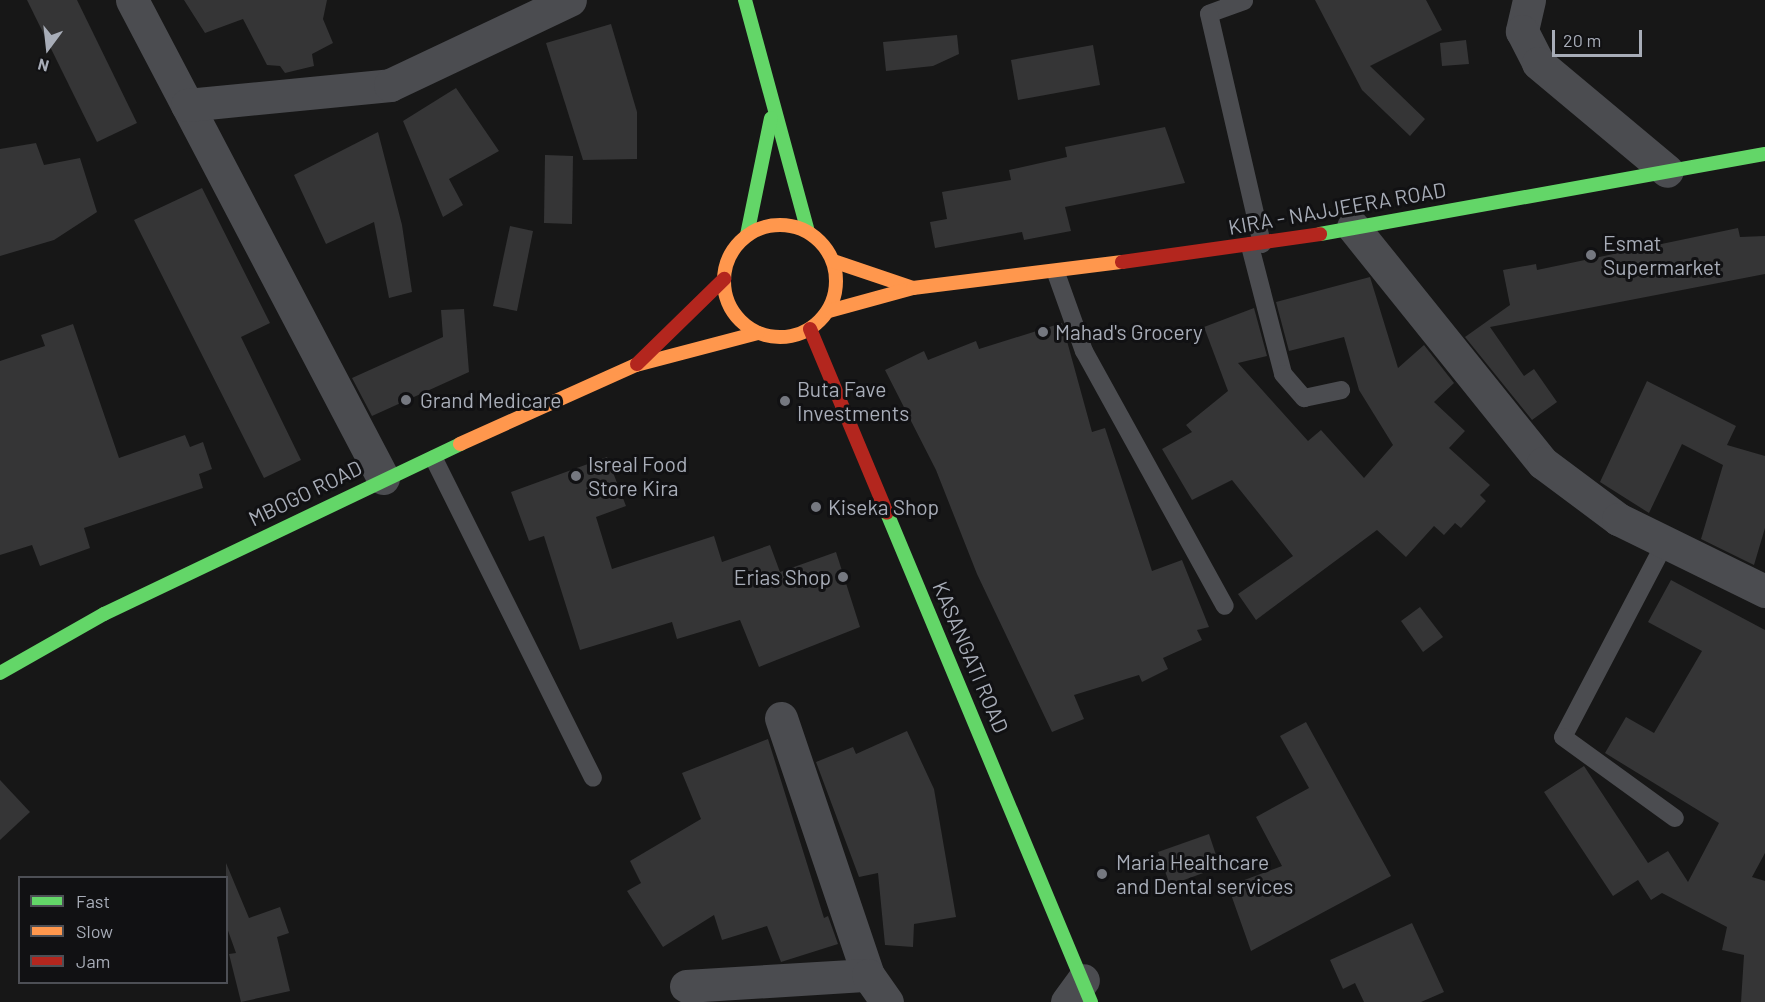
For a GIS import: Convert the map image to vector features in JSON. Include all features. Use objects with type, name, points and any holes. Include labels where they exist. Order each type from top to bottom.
[{"type":"main road","points":[[745,0],[772,113],[808,232],[833,261],[837,286],[829,311],[810,329],[785,337],[758,333],[727,301],[724,279],[730,254],[747,235],[766,226],[808,232]]},
{"type":"main road","points":[[747,235],[772,113]]},
{"type":"main road","name":"KIRA - NAJJEERA ROAD","points":[[829,311],[913,288],[1056,273],[1256,245],[1765,154]]},
{"type":"main road","name":"KIRA - NAJJEERA ROAD","points":[[833,261],[913,288]]},
{"type":"main road","name":"MBOGO ROAD","points":[[636,365],[724,279]]},
{"type":"main road","name":"KASANGATI ROAD","points":[[810,329],[1081,995]]},
{"type":"main road","name":"MBOGO ROAD","points":[[0,673],[104,614],[383,478],[434,459],[636,365],[758,333]]},
{"type":"street","points":[[132,0],[383,478]]},
{"type":"street","points":[[187,105],[390,85],[570,0]]},
{"type":"street","points":[[1529,0],[1522,31],[1538,63],[1667,171]]},
{"type":"street","points":[[1353,227],[1543,463],[1618,519],[1765,591]]},
{"type":"street","points":[[781,718],[868,975],[887,1002]]},
{"type":"street","points":[[686,986],[868,975]]},
{"type":"lane","points":[[1245,2],[1209,14],[1283,374],[1304,398],[1341,390]]},
{"type":"lane","points":[[1056,273],[1084,351],[1225,606]]},
{"type":"lane","points":[[434,459],[592,778]]},
{"type":"lane","points":[[1666,542],[1563,737],[1675,818]]},
{"type":"building","points":[[27,0],[77,0],[137,123],[97,142]]},
{"type":"building","points":[[184,0],[327,0],[323,19],[333,43],[312,54],[314,66],[285,73],[280,66],[267,65],[243,19],[205,33]]},
{"type":"building","points":[[1315,0],[1426,0],[1442,30],[1370,66],[1425,119],[1410,136],[1362,90]]},
{"type":"building","points":[[611,24],[637,112],[637,159],[583,160],[546,43]]},
{"type":"building","points":[[957,35],[959,54],[933,66],[886,71],[883,42]]},
{"type":"building","points":[[1466,40],[1469,64],[1442,66],[1440,43]]},
{"type":"building","points":[[1093,45],[1100,85],[1018,100],[1011,60]]},
{"type":"building","points":[[456,88],[499,151],[449,179],[463,205],[443,217],[403,121]]},
{"type":"building","points":[[1165,127],[1185,183],[1065,207],[1071,231],[1024,240],[1022,232],[935,248],[930,222],[947,219],[942,192],[1011,180],[1009,170],[1067,157],[1065,147]]},
{"type":"building","points":[[378,132],[402,225],[412,292],[389,298],[374,222],[326,244],[294,175]]},
{"type":"building","points":[[36,143],[44,165],[80,158],[97,212],[54,240],[0,256],[0,149]]},
{"type":"building","points":[[545,155],[573,156],[572,224],[544,223]]},
{"type":"building","points":[[202,188],[270,323],[241,337],[301,460],[264,478],[134,220]]},
{"type":"building","points":[[510,226],[533,231],[517,311],[493,306]]},
{"type":"building","points":[[1738,228],[1740,237],[1765,236],[1765,274],[1490,327],[1524,376],[1534,369],[1557,402],[1532,420],[1465,337],[1510,305],[1503,270],[1536,264],[1537,270]]},
{"type":"building","points":[[1370,277],[1398,368],[1424,345],[1454,383],[1434,402],[1465,431],[1449,448],[1490,485],[1480,495],[1486,501],[1461,528],[1455,523],[1444,535],[1434,526],[1406,557],[1377,530],[1256,620],[1238,594],[1293,556],[1232,480],[1192,500],[1162,449],[1192,432],[1186,425],[1228,391],[1204,327],[1254,308],[1267,356],[1238,363],[1308,441],[1321,430],[1364,478],[1393,445],[1359,390],[1344,337],[1289,351],[1276,302]]},
{"type":"building","points":[[464,309],[469,372],[372,416],[352,378],[443,337],[441,310]]},
{"type":"building","points":[[1062,323],[1092,432],[1105,428],[1152,571],[1182,560],[1209,627],[1197,630],[1202,640],[1163,658],[1168,669],[1142,682],[1139,675],[1074,695],[1084,719],[1052,732],[977,574],[936,470],[885,370],[924,351],[928,360],[976,341],[979,349]]},
{"type":"building","points":[[73,324],[119,458],[185,435],[190,447],[203,442],[212,469],[199,474],[203,488],[84,528],[90,548],[40,566],[32,545],[0,555],[0,361],[45,346],[41,335]]},
{"type":"building","points":[[1647,381],[1736,426],[1727,445],[1765,456],[1765,528],[1754,565],[1701,539],[1723,465],[1682,444],[1649,513],[1600,482]]},
{"type":"building","points":[[607,457],[626,506],[596,517],[612,569],[714,536],[722,562],[770,545],[780,572],[836,552],[860,627],[759,667],[740,620],[677,639],[672,622],[580,650],[544,536],[529,541],[511,492]]},
{"type":"building","points":[[1671,580],[1765,630],[1765,853],[1752,877],[1765,881],[1765,1002],[1741,1002],[1744,955],[1722,950],[1727,927],[1662,893],[1651,900],[1638,880],[1613,896],[1544,792],[1584,766],[1648,863],[1668,851],[1688,882],[1719,823],[1605,753],[1626,717],[1654,733],[1702,651],[1648,622]]},
{"type":"building","points":[[1420,607],[1443,637],[1423,652],[1401,621]]},
{"type":"building","points":[[1306,722],[1391,876],[1251,951],[1228,886],[1282,866],[1256,817],[1309,788],[1280,736]]},
{"type":"building","points":[[907,731],[934,789],[956,917],[914,924],[913,947],[885,945],[878,873],[859,877],[816,762],[853,747],[856,754]]},
{"type":"building","points":[[768,739],[824,918],[828,916],[838,944],[781,962],[767,926],[722,940],[714,915],[663,947],[627,891],[641,883],[630,861],[701,819],[682,773]]},
{"type":"building","points":[[0,780],[30,812],[0,840]]},
{"type":"building","points":[[1209,834],[1220,867],[1170,885],[1158,852]]},
{"type":"building","points":[[226,863],[249,918],[280,907],[289,933],[277,937],[290,991],[241,1002],[229,954],[236,953],[228,931],[228,876],[226,876]]},
{"type":"building","points":[[1412,923],[1444,992],[1421,1002],[1364,1002],[1355,983],[1343,989],[1330,960]]},
{"type":"traffic: fast","points":[[745,0],[808,232]]},
{"type":"traffic: fast","points":[[747,235],[771,118]]},
{"type":"traffic: fast","points":[[1320,234],[1765,154]]},
{"type":"traffic: fast","points":[[0,673],[104,614],[460,444]]},
{"type":"traffic: fast","points":[[887,513],[1091,1002]]},
{"type":"traffic: slow","points":[[780,225],[801,230],[819,242],[831,260],[836,281],[831,302],[819,320],[801,332],[780,337],[759,332],[741,320],[729,302],[724,281],[729,260],[741,242],[759,230],[780,225]]},
{"type":"traffic: slow","points":[[833,261],[913,288]]},
{"type":"traffic: slow","points":[[829,311],[913,288],[1122,262]]},
{"type":"traffic: slow","points":[[460,444],[636,365],[758,333]]},
{"type":"traffic: jam","points":[[1122,262],[1320,234]]},
{"type":"traffic: jam","points":[[637,364],[724,279]]},
{"type":"traffic: jam","points":[[810,329],[887,513]]},
{"type":"place","name":"Esmat Supermarket","points":[[1591,255]]},
{"type":"place","name":"Mahad's Grocery","points":[[1043,332]]},
{"type":"place","name":"Grand Medicare","points":[[406,400]]},
{"type":"place","name":"Buta Fave Investments","points":[[785,401]]},
{"type":"place","name":"Isreal Food Store Kira","points":[[576,476]]},
{"type":"place","name":"Kiseka Shop","points":[[816,507]]},
{"type":"place","name":"Erias Shop","points":[[843,577]]},
{"type":"place","name":"Maria Healthcare and Dental services","points":[[1102,874]]}]
